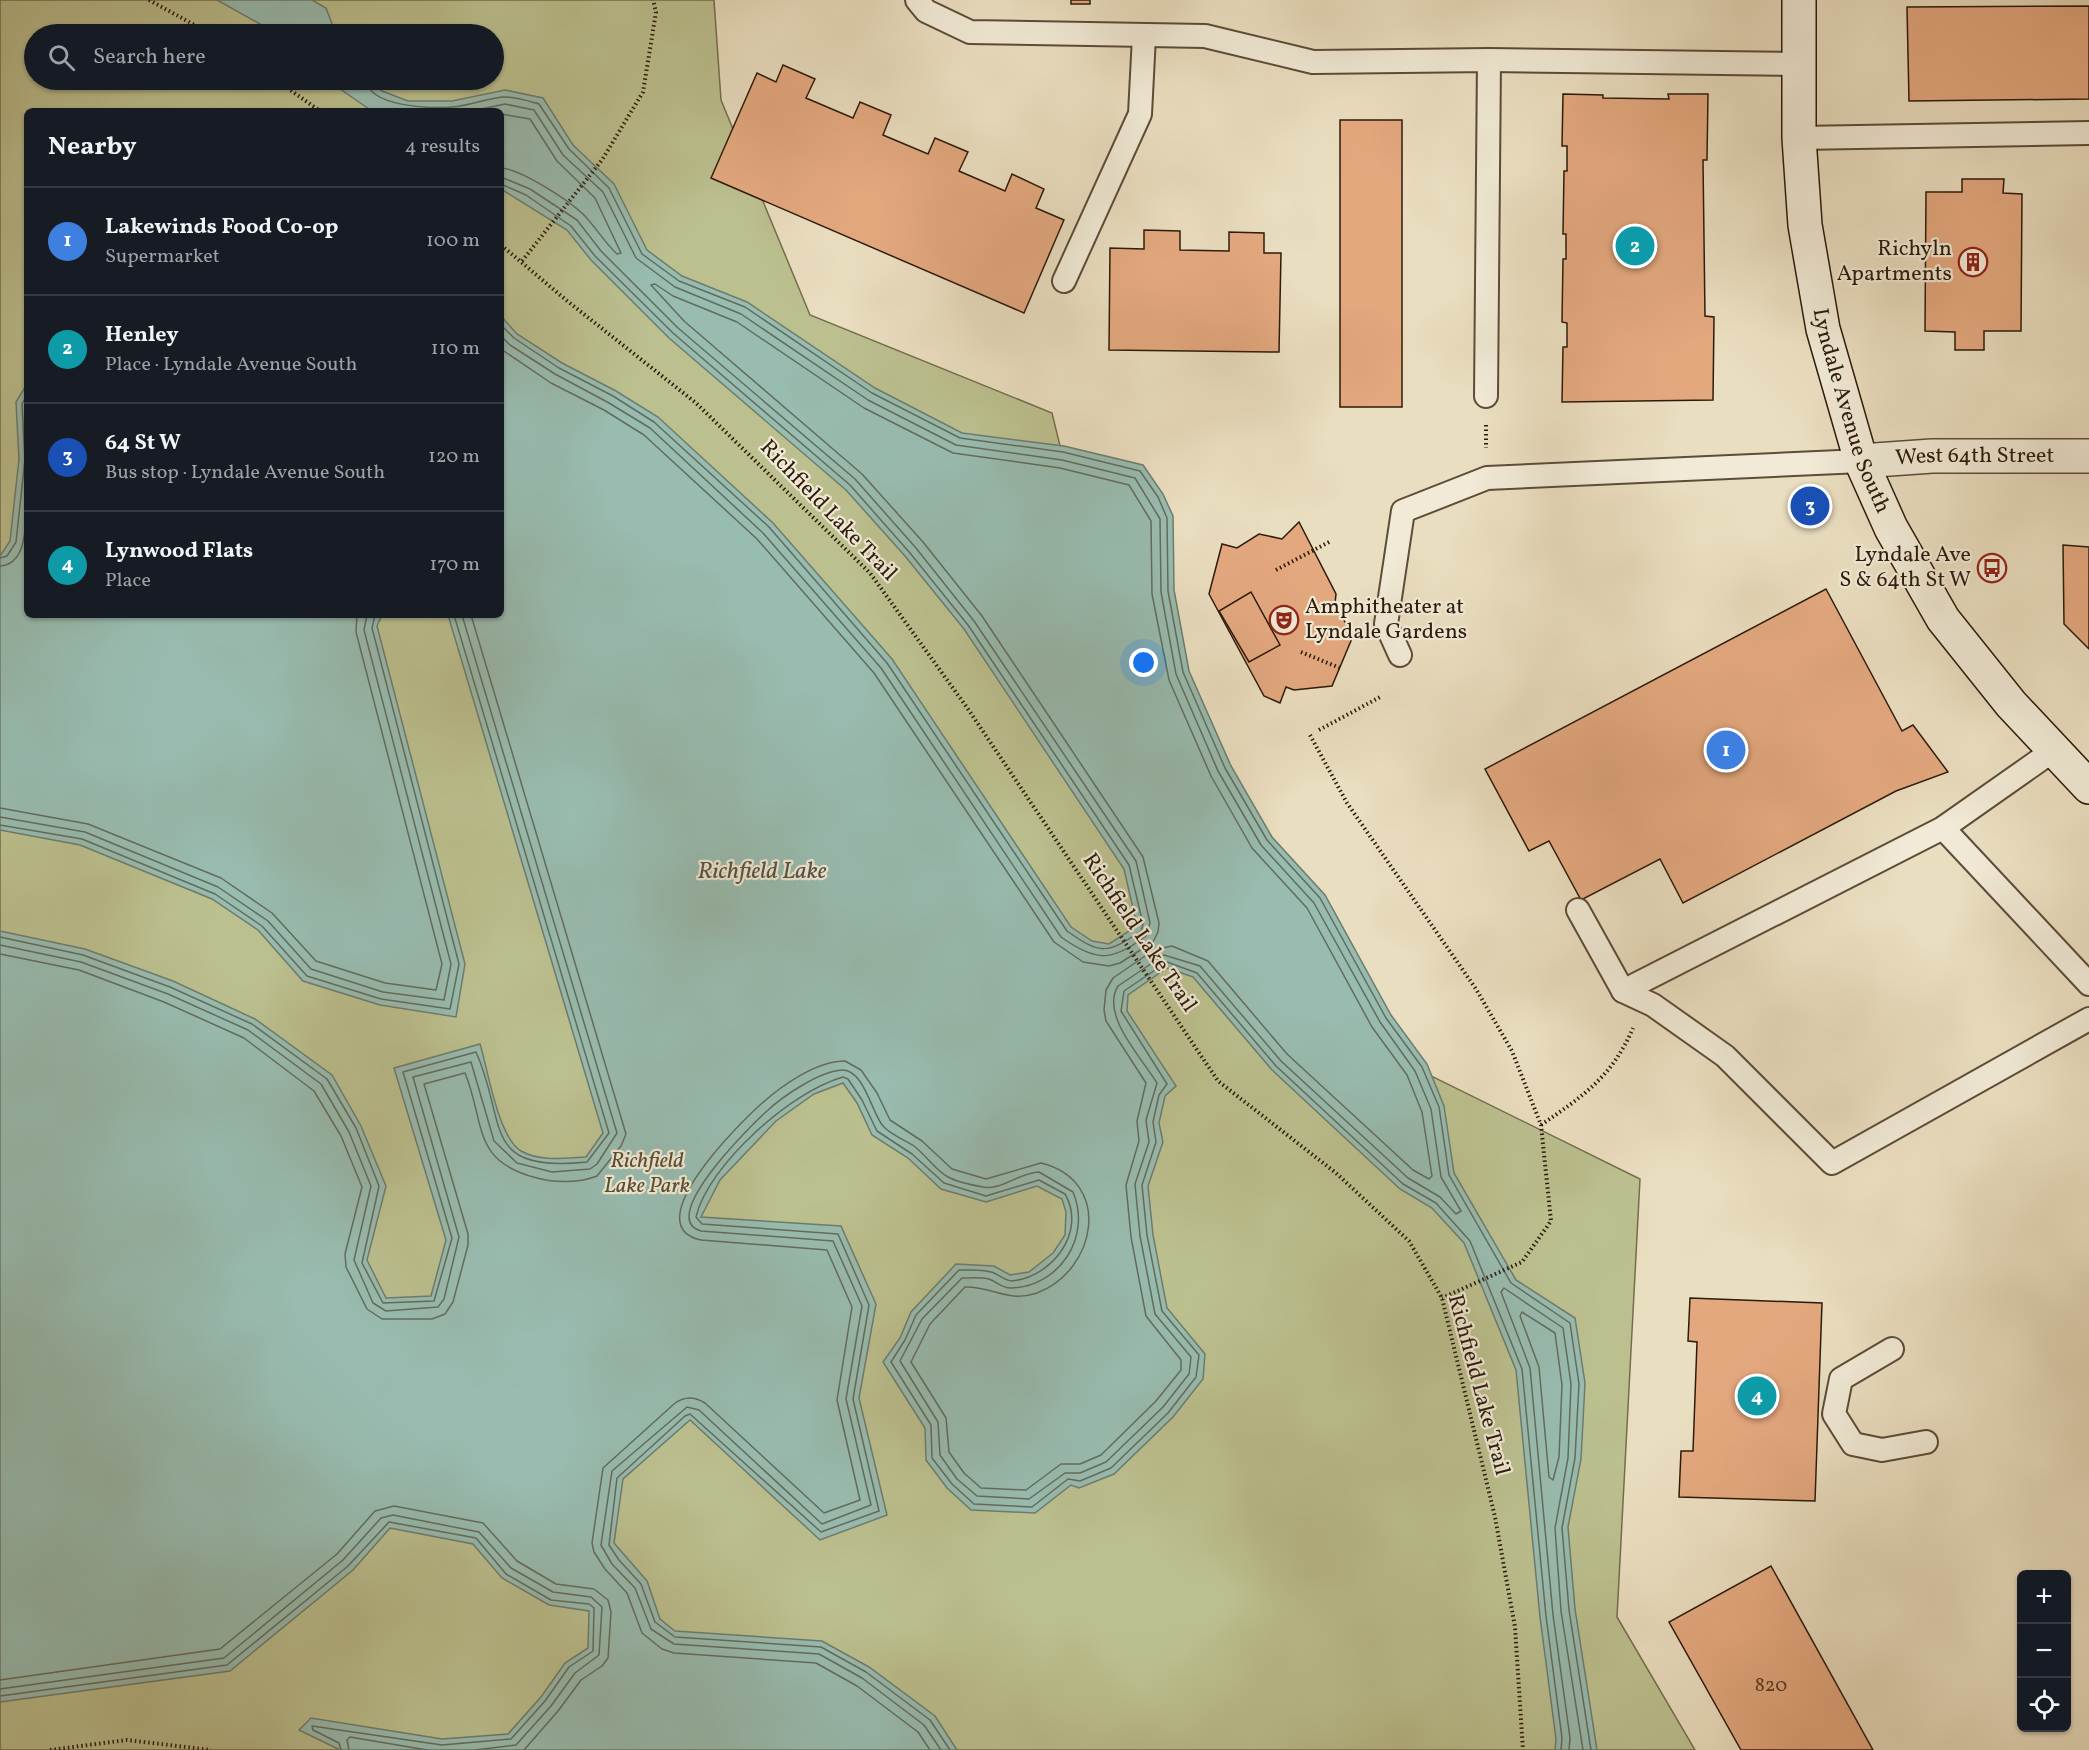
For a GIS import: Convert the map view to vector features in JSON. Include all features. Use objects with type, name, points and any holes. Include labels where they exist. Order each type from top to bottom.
[{"type":"main road","name":"Lyndale Avenue South","points":[[1798,0],[1799,138],[1805,225],[1823,328],[1861,461],[1892,528],[1942,619],[2011,704],[2089,787]]},
{"type":"main road","name":"West 64th Street","points":[[1861,461],[1932,456],[2089,456]]},
{"type":"lane","points":[[917,0],[926,10],[970,32],[1205,36],[1313,62],[1489,60],[1799,64]]},
{"type":"lane","points":[[1064,281],[1140,114],[1144,36]]},
{"type":"lane","points":[[1486,396],[1489,60]]},
{"type":"lane","points":[[1799,138],[2089,134]]},
{"type":"lane","points":[[1400,655],[1386,624],[1403,511],[1487,478],[1861,461]]},
{"type":"lane","points":[[1623,991],[1942,828],[2054,750]]},
{"type":"lane","points":[[1942,828],[2089,984]]},
{"type":"lane","points":[[1578,910],[1623,991],[1653,1005],[1725,1056],[1832,1163],[2089,1019]]},
{"type":"lane","points":[[1892,1349],[1841,1379],[1834,1414],[1853,1444],[1882,1450],[1926,1442]]},
{"type":"path","points":[[148,0],[192,24]]},
{"type":"path","points":[[522,261],[549,224],[602,160],[643,92],[656,12],[653,0]]},
{"type":"path","points":[[290,90],[316,108]]},
{"type":"path","name":"Richfield Lake Trail","points":[[504,246],[566,300],[696,403],[870,573],[969,710],[1218,1081],[1336,1173],[1409,1241],[1442,1298],[1495,1517],[1514,1617],[1523,1750]]},
{"type":"path","points":[[1486,396],[1487,478]]},
{"type":"path","points":[[1276,570],[1331,541]]},
{"type":"path","points":[[1301,651],[1340,668]]},
{"type":"path","points":[[1318,730],[1382,696]]},
{"type":"path","points":[[1310,735],[1347,803],[1476,989],[1512,1051],[1540,1125],[1551,1221],[1522,1262],[1442,1298]]},
{"type":"path","points":[[1540,1125],[1589,1092],[1624,1049],[1637,1017],[1653,1005]]},
{"type":"path","points":[[50,1750],[127,1740],[211,1750]]},
{"type":"green space","name":"Richfield Lake Park","points":[[0,0],[714,0],[721,100],[810,315],[1052,413],[1184,954],[1640,1179],[1617,1617],[1695,1750],[0,1750]]},
{"type":"water","points":[[217,0],[312,0],[326,8],[332,24],[260,24]]},
{"type":"water","name":"Richfield Lake","points":[[342,90],[381,90],[408,101],[452,101],[505,90],[543,98],[573,145],[614,184],[647,250],[682,276],[747,302],[875,388],[962,433],[1064,446],[1143,465],[1163,494],[1173,516],[1174,590],[1189,671],[1231,766],[1272,837],[1325,895],[1391,1015],[1427,1064],[1444,1106],[1454,1173],[1516,1280],[1575,1318],[1585,1383],[1581,1459],[1568,1527],[1575,1609],[1597,1750],[1555,1750],[1556,1739],[1540,1617],[1516,1370],[1464,1243],[1432,1208],[1400,1189],[1272,1070],[1193,977],[1167,968],[1128,995],[1127,1011],[1176,1086],[1165,1096],[1159,1123],[1163,1142],[1148,1186],[1153,1235],[1167,1308],[1205,1354],[1203,1379],[1173,1417],[1114,1474],[1079,1488],[1071,1485],[1035,1513],[971,1510],[947,1488],[926,1460],[925,1428],[883,1362],[900,1338],[911,1312],[956,1264],[994,1266],[1010,1275],[1029,1272],[1053,1253],[1065,1235],[1066,1212],[1062,1199],[1037,1186],[986,1202],[941,1189],[908,1158],[872,1135],[857,1103],[843,1083],[814,1094],[776,1121],[720,1180],[701,1217],[841,1226],[876,1304],[859,1398],[887,1515],[820,1540],[690,1420],[623,1479],[614,1543],[647,1581],[660,1619],[675,1631],[822,1641],[869,1667],[935,1716],[957,1750],[340,1750],[299,1730],[311,1718],[442,1739],[508,1734],[541,1697],[565,1663],[588,1648],[589,1611],[549,1605],[502,1578],[473,1544],[390,1528],[353,1570],[230,1671],[0,1702],[0,931],[85,949],[173,981],[255,1019],[332,1075],[361,1126],[386,1186],[367,1260],[386,1298],[431,1296],[446,1240],[394,1068],[480,1044],[500,1118],[513,1143],[521,1151],[545,1158],[586,1157],[603,1133],[449,618],[504,618],[504,319],[517,334],[562,363],[616,391],[658,417],[773,523],[892,659],[1071,927],[1092,941],[1109,944],[1137,926],[1124,869],[964,629],[905,556],[846,490],[669,338],[591,260],[567,230],[504,191],[504,108],[368,108]]},
{"type":"water","points":[[24,389],[24,618],[381,618],[377,626],[465,964],[456,1017],[380,1005],[303,981],[258,930],[212,899],[80,845],[0,830],[0,556],[10,541],[19,459],[16,402]]},
{"type":"building","points":[[1071,0],[1090,0],[1090,4],[1071,4]]},
{"type":"building","points":[[2089,6],[2089,99],[1909,101],[1907,7]]},
{"type":"building","points":[[783,65],[815,79],[806,98],[853,118],[860,102],[891,115],[883,135],[928,154],[935,138],[968,152],[959,171],[1005,191],[1012,174],[1044,189],[1036,208],[1064,220],[1024,313],[711,178],[757,73],[776,82]]},
{"type":"building","points":[[1563,94],[1603,95],[1603,98],[1669,99],[1668,94],[1708,94],[1707,160],[1703,160],[1705,316],[1714,317],[1713,400],[1562,402],[1563,347],[1567,347],[1567,323],[1562,322],[1563,259],[1566,259],[1566,234],[1563,234],[1564,171],[1567,171],[1567,146],[1562,146]]},
{"type":"building","points":[[1340,120],[1402,120],[1402,407],[1340,407]]},
{"type":"building","name":"Richyln Apartments","points":[[1962,179],[2004,179],[2003,193],[2022,194],[2021,331],[1984,331],[1984,350],[1955,350],[1955,332],[1925,331],[1926,192],[1962,192]]},
{"type":"building","points":[[1144,230],[1180,231],[1180,250],[1229,251],[1229,232],[1264,233],[1264,253],[1281,253],[1279,352],[1109,350],[1110,248],[1144,249]]},
{"type":"building","name":"Amphitheater at Lyndale Gardens","points":[[1299,522],[1336,594],[1335,604],[1353,636],[1332,686],[1294,690],[1286,687],[1280,703],[1264,696],[1209,594],[1222,544],[1237,548],[1259,534],[1282,539]]},
{"type":"building","points":[[2063,545],[2089,547],[2089,649],[2064,624]]},
{"type":"building","points":[[1826,589],[1902,731],[1913,725],[1948,772],[1896,791],[1683,903],[1660,859],[1581,900],[1549,841],[1529,851],[1485,769]]},
{"type":"building","points":[[1251,592],[1280,645],[1249,662],[1219,611]]},
{"type":"building","points":[[1690,1298],[1822,1303],[1815,1501],[1679,1497],[1681,1451],[1693,1451],[1697,1342],[1688,1341]]},
{"type":"building","points":[[1771,1566],[1873,1750],[1741,1750],[1669,1622]]},
{"type":"place","name":"Henley","points":[[1635,246]]},
{"type":"place","name":"Richyln Apartments","points":[[1973,262]]},
{"type":"place","name":"64 St W","points":[[1810,506]]},
{"type":"place","name":"Lyndale Ave S & 64th St W","points":[[1992,568]]},
{"type":"place","name":"Amphitheater at Lyndale Gardens","points":[[1284,620]]},
{"type":"place","name":"Lakewinds Food Co-op","points":[[1726,750]]},
{"type":"place","name":"Lynwood Flats","points":[[1757,1396]]}]
